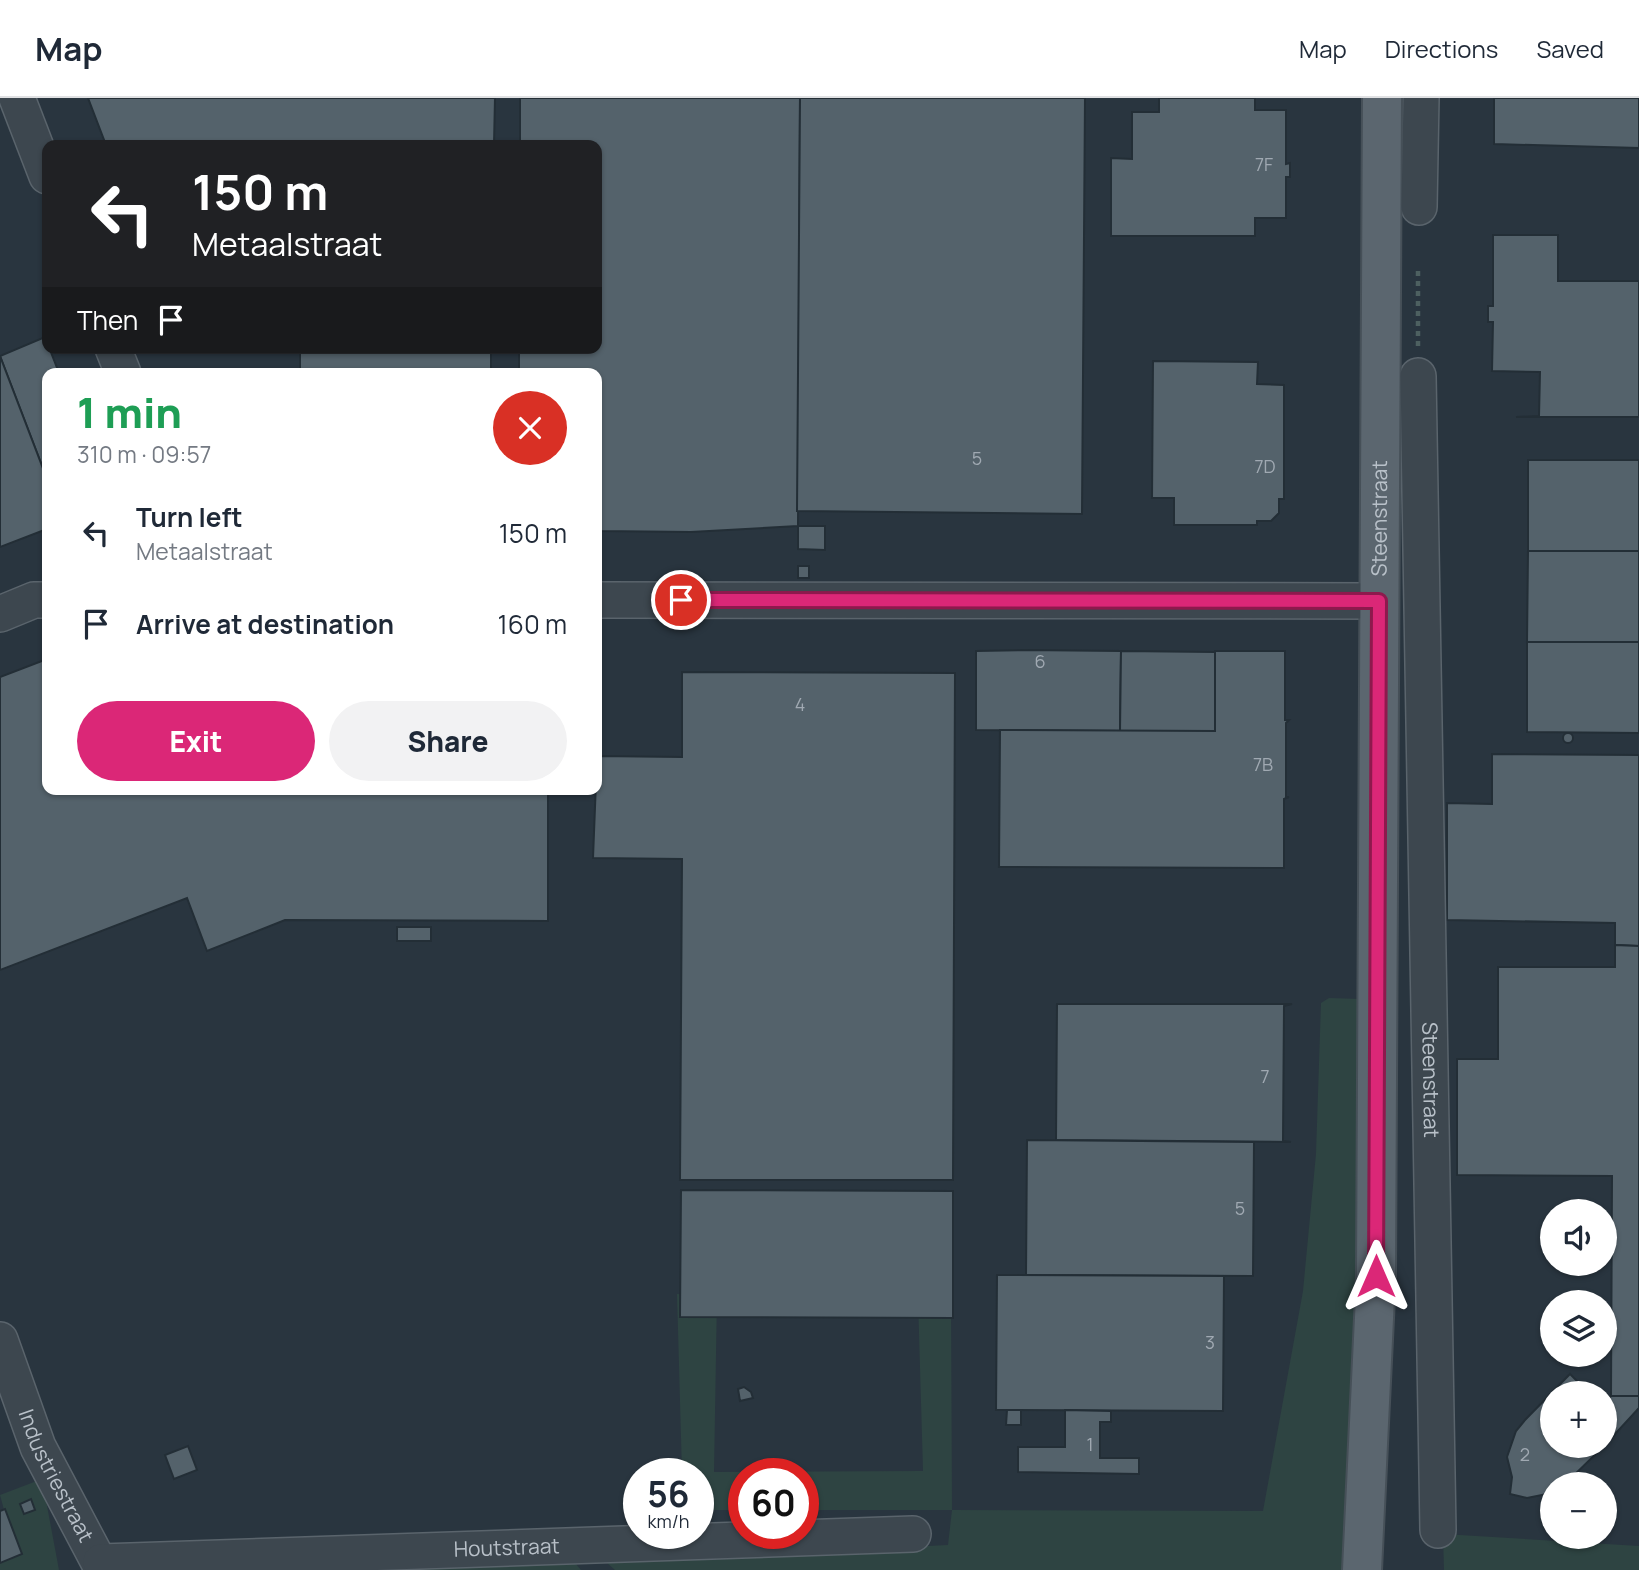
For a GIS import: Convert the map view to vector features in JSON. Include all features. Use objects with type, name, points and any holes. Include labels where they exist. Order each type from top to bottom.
[{"type":"main road","name":"Steenstraat","points":[[1362,1570],[1376,1276],[1383,99]]},
{"type":"main road","name":"Steenstraat","points":[[1376,1276],[1388,1404],[1387,1570]]},
{"type":"street","points":[[17,98],[42,163]]},
{"type":"street","points":[[1419,207],[1421,98]]},
{"type":"street","name":"Steenstraat","points":[[1418,376],[1422,738],[1438,1530]]},
{"type":"street","points":[[1380,448],[1418,449]]},
{"type":"street","points":[[0,614],[34,600],[42,600]]},
{"type":"street","points":[[602,600],[1379,601]]},
{"type":"street","points":[[1378,738],[1422,738]]},
{"type":"street","points":[[1378,943],[1427,942]]},
{"type":"street","name":"Industriestraat","points":[[0,1340],[38,1447],[102,1566]]},
{"type":"street","name":"Houtstraat","points":[[102,1566],[913,1534]]},
{"type":"path","points":[[1418,259],[1418,376]]},
{"type":"green space","points":[[1329,998],[1360,999],[1364,1277],[1349,1570],[615,1570],[606,1562],[948,1545],[952,1510],[1263,1511],[1303,1291],[1316,1154],[1321,1003]]},
{"type":"green space","points":[[677,1294],[717,1296],[714,1472],[714,1458],[682,1458]]},
{"type":"green space","points":[[951,1298],[952,1510],[819,1510],[819,1471],[923,1471],[918,1299]]},
{"type":"green space","points":[[714,1472],[728,1472],[728,1510],[714,1510]]},
{"type":"green space","points":[[42,1479],[59,1570],[0,1570],[0,1561],[16,1554],[0,1495]]},
{"type":"green space","points":[[1443,1534],[1540,1540],[1540,1549],[1617,1549],[1617,1545],[1639,1546],[1639,1570],[1444,1570]]},
{"type":"green space","points":[[575,1563],[581,1570],[119,1570]]},
{"type":"building","points":[[88,98],[495,98],[494,140],[104,140]]},
{"type":"building","points":[[520,98],[800,98],[798,526],[691,532],[602,531],[602,368],[519,368],[519,354],[602,354],[602,140],[520,140]]},
{"type":"building","points":[[800,98],[1085,98],[1082,514],[797,511]]},
{"type":"building","points":[[1159,98],[1255,98],[1255,110],[1286,110],[1286,164],[1290,163],[1290,177],[1286,177],[1286,218],[1255,218],[1255,236],[1111,236],[1111,158],[1132,159],[1132,112],[1159,112]]},
{"type":"building","points":[[1494,98],[1639,98],[1639,148],[1494,144]]},
{"type":"building","points":[[1493,235],[1558,235],[1558,281],[1639,281],[1639,417],[1516,417],[1539,416],[1540,372],[1492,371],[1493,322],[1488,322],[1488,306],[1493,306]]},
{"type":"building","points":[[42,338],[42,354],[52,354],[57,368],[42,368],[42,466],[0,356]]},
{"type":"building","points":[[300,354],[491,354],[491,368],[300,368]]},
{"type":"building","points":[[0,356],[42,466],[42,531],[0,547]]},
{"type":"building","points":[[1153,361],[1258,362],[1257,384],[1284,385],[1284,499],[1279,499],[1279,513],[1271,521],[1257,521],[1257,525],[1174,525],[1174,498],[1152,498]]},
{"type":"building","points":[[1528,460],[1639,460],[1639,551],[1528,551]]},
{"type":"building","points":[[798,526],[825,526],[825,550],[798,549]]},
{"type":"building","points":[[1528,551],[1639,551],[1639,642],[1527,642]]},
{"type":"building","points":[[798,566],[809,566],[809,578],[798,578]]},
{"type":"building","points":[[1527,642],[1639,642],[1639,733],[1527,732]]},
{"type":"building","points":[[976,651],[1121,651],[1120,731],[976,730]]},
{"type":"building","points":[[1121,651],[1215,652],[1215,731],[1120,731]]},
{"type":"building","points":[[1215,651],[1285,651],[1285,720],[1289,720],[1286,723],[1286,797],[1289,797],[1284,799],[1284,868],[999,867],[1000,730],[1215,731]]},
{"type":"building","points":[[42,661],[42,795],[548,795],[548,921],[285,920],[207,951],[187,898],[0,970],[0,677]]},
{"type":"building","points":[[682,672],[955,673],[953,1180],[680,1180],[682,859],[593,858],[595,795],[602,795],[602,756],[682,757]]},
{"type":"building","points":[[1568,733],[1573,738],[1568,743],[1563,738]]},
{"type":"building","points":[[1492,754],[1639,755],[1639,946],[1615,945],[1615,923],[1447,920],[1447,803],[1492,804]]},
{"type":"building","points":[[397,927],[431,927],[431,941],[397,941]]},
{"type":"building","points":[[1615,945],[1639,946],[1639,1396],[1617,1396],[1617,1381],[1611,1381],[1611,1367],[1617,1367],[1617,1290],[1611,1290],[1612,1276],[1617,1276],[1617,1199],[1612,1199],[1612,1176],[1457,1175],[1457,1059],[1498,1059],[1498,967],[1615,967]]},
{"type":"building","points":[[1057,1004],[1292,1004],[1284,1006],[1283,1141],[1291,1142],[1056,1140]]},
{"type":"building","points":[[1027,1140],[1254,1142],[1253,1276],[1026,1275]]},
{"type":"building","points":[[681,1190],[953,1191],[953,1318],[680,1317]]},
{"type":"building","points":[[997,1275],[1224,1276],[1223,1411],[996,1410]]},
{"type":"building","points":[[1570,1374],[1577,1381],[1563,1381]]},
{"type":"building","points":[[744,1387],[751,1392],[753,1398],[740,1401],[738,1389]]},
{"type":"building","points":[[1617,1396],[1639,1396],[1639,1408],[1617,1432]]},
{"type":"building","points":[[1540,1405],[1540,1458],[1592,1458],[1577,1472],[1540,1472],[1540,1495],[1527,1498],[1510,1494],[1512,1477],[1507,1457],[1516,1431]]},
{"type":"building","points":[[1007,1410],[1021,1410],[1021,1425],[1006,1425]]},
{"type":"building","points":[[1065,1410],[1111,1411],[1111,1422],[1100,1422],[1100,1458],[1139,1458],[1139,1474],[1018,1472],[1018,1447],[1065,1447]]},
{"type":"building","points":[[188,1446],[197,1470],[174,1479],[165,1455]]},
{"type":"building","points":[[31,1499],[35,1510],[24,1514],[20,1504]]},
{"type":"building","points":[[5,1509],[22,1554],[0,1563],[0,1511]]},
{"type":"route","points":[[681,600],[1379,601],[1376,1276]]}]
